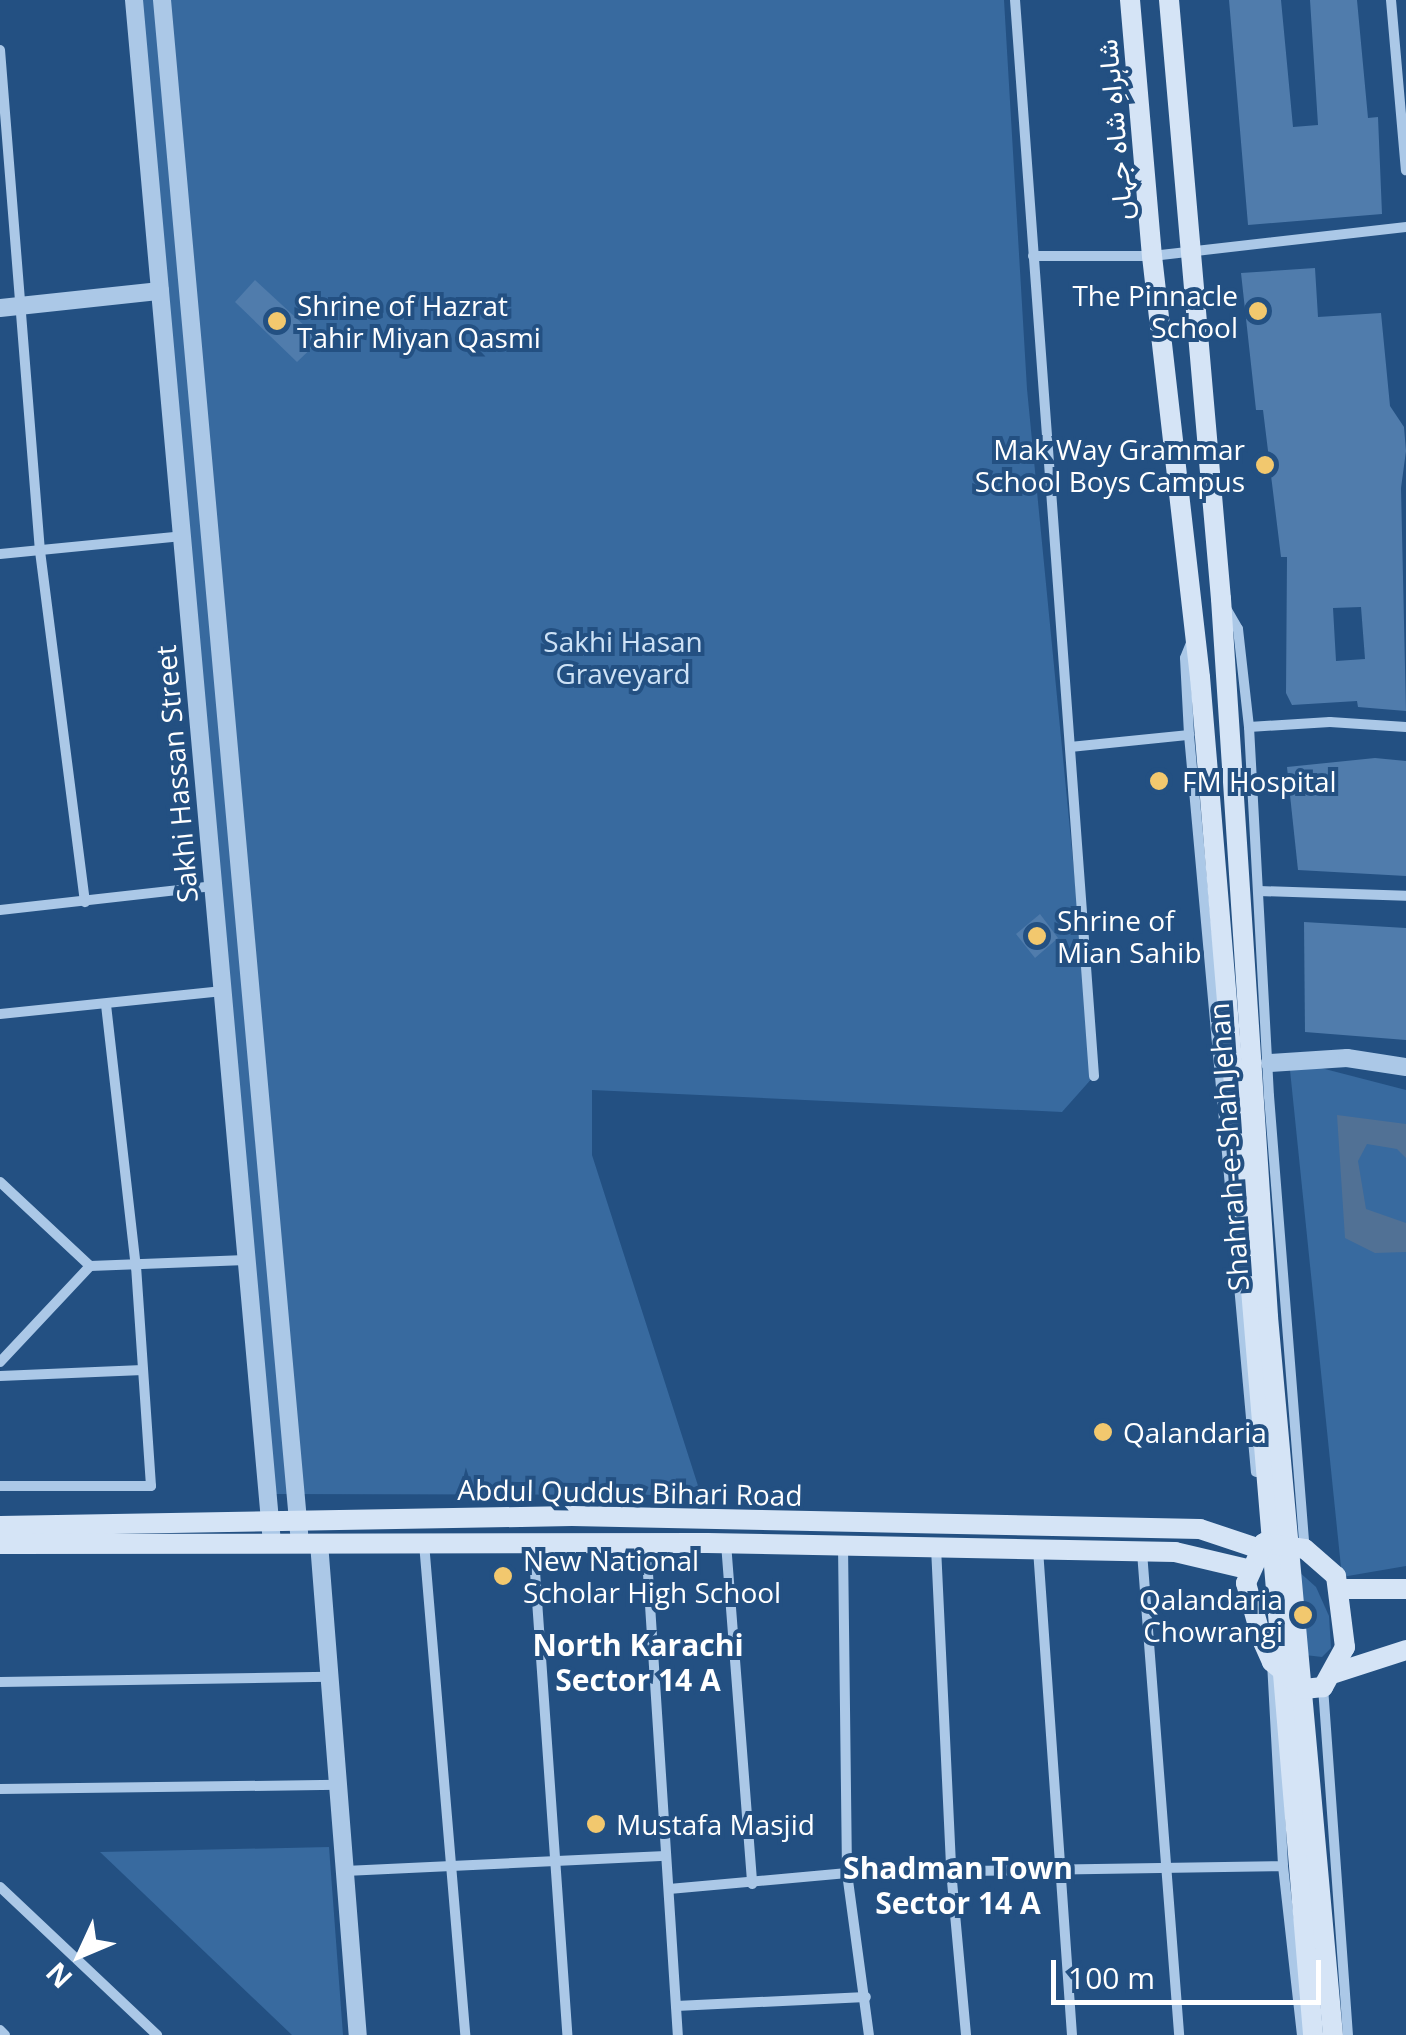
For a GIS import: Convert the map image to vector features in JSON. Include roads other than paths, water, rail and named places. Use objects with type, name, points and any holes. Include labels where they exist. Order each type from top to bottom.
[{"type":"main road","name":"شاہراہِ شاہ جہاں","points":[[1130,0],[1152,256]]},
{"type":"main road","points":[[1169,0],[1191,253]]},
{"type":"main road","name":"Shahrah-e-Shah Jehan","points":[[1191,253],[1221,599],[1269,1336],[1333,2035]]},
{"type":"main road","name":"Shahrah-e-Shah Jehan","points":[[1152,256],[1196,631],[1314,2035]]},
{"type":"main road","name":"Abdul Quddus Bihari Road","points":[[0,1526],[269,1518],[572,1516],[1200,1530],[1260,1546]]},
{"type":"main road","name":"Abdul Quddus Bihari Road","points":[[0,1544],[844,1545],[1142,1551],[1247,1568]]},
{"type":"main road","points":[[1329,1680],[1347,1626],[1336,1576],[1305,1549],[1260,1546],[1247,1568],[1248,1597],[1272,1662],[1304,1688],[1329,1680],[1406,1650]]},
{"type":"main road","points":[[1340,1589],[1406,1589]]},
{"type":"street","name":"Sakhi Hassan Street","points":[[134,0],[272,1543]]},
{"type":"street","name":"Sakhi Hassan Street","points":[[162,0],[298,1518],[309,1543],[329,1677],[358,2035]]},
{"type":"street","points":[[1015,0],[1094,1076]]},
{"type":"street","points":[[1391,0],[1406,170]]},
{"type":"street","points":[[0,50],[9,307],[85,902]]},
{"type":"street","points":[[1033,256],[1191,253],[1406,227]]},
{"type":"street","points":[[9,307],[160,291]]},
{"type":"street","points":[[0,554],[182,536]]},
{"type":"street","points":[[1221,599],[1238,629],[1249,726],[1269,1096],[1305,1549]]},
{"type":"street","points":[[1196,631],[1185,658],[1189,735],[1260,1546]]},
{"type":"street","points":[[1249,726],[1330,722],[1406,727]]},
{"type":"street","points":[[1070,746],[1189,735]]},
{"type":"street","points":[[0,910],[214,886]]},
{"type":"street","points":[[1259,890],[1406,896]]},
{"type":"street","points":[[0,1014],[223,991]]},
{"type":"street","points":[[0,1486],[150,1486],[136,1268],[106,1005]]},
{"type":"street","points":[[1270,1063],[1347,1058],[1406,1067]]},
{"type":"street","points":[[1218,1099],[1269,1096]]},
{"type":"street","points":[[0,1182],[90,1266],[136,1268],[246,1260]]},
{"type":"street","points":[[0,1202],[10,1192]]},
{"type":"street","points":[[0,1362],[90,1266]]},
{"type":"street","points":[[0,1376],[143,1370]]},
{"type":"street","points":[[424,1543],[465,2035]]},
{"type":"street","points":[[533,1543],[551,1861],[568,2035]]},
{"type":"street","points":[[646,1543],[678,2035]]},
{"type":"street","points":[[726,1543],[752,1884]]},
{"type":"street","points":[[844,1545],[846,1873],[870,2035]]},
{"type":"street","points":[[936,1547],[951,1870],[966,2035]]},
{"type":"street","points":[[1038,1549],[1056,1871],[1072,2035]]},
{"type":"street","points":[[1142,1551],[1178,2035]]},
{"type":"street","points":[[1272,1662],[1283,1866],[1302,2035]]},
{"type":"street","points":[[0,1682],[329,1677]]},
{"type":"street","points":[[1329,1680],[1348,2035]]},
{"type":"street","points":[[0,1790],[338,1785]]},
{"type":"street","points":[[345,1871],[666,1856]]},
{"type":"street","points":[[669,1890],[846,1873],[1283,1866]]},
{"type":"street","points":[[0,1887],[158,2035]]},
{"type":"street","points":[[676,2006],[866,1997]]},
{"type":"place","name":"The Pinnacle School","points":[[1258,311]]},
{"type":"place","name":"Shrine of Hazrat Tahir Miyan Qasmi","points":[[277,321]]},
{"type":"place","name":"Mak Way Grammar School Boys Campus","points":[[1265,465]]},
{"type":"place","name":"FM Hospital","points":[[1159,781]]},
{"type":"place","name":"Shrine of Mian Sahib","points":[[1037,936]]},
{"type":"place","name":"Qalandaria","points":[[1103,1432]]},
{"type":"place","name":"New National Scholar High School","points":[[503,1576]]},
{"type":"place","name":"Qalandaria Chowrangi","points":[[1303,1615]]},
{"type":"place","name":"Mustafa Masjid","points":[[596,1824]]},
{"type":"district","name":"North Karachi Sector 14 A","points":[[638,1662]]},
{"type":"district","name":"Shadman Town Sector 14 A","points":[[958,1885]]},
{"type":"park label","name":"Sakhi Hasan Graveyard","points":[[623,657]]}]
